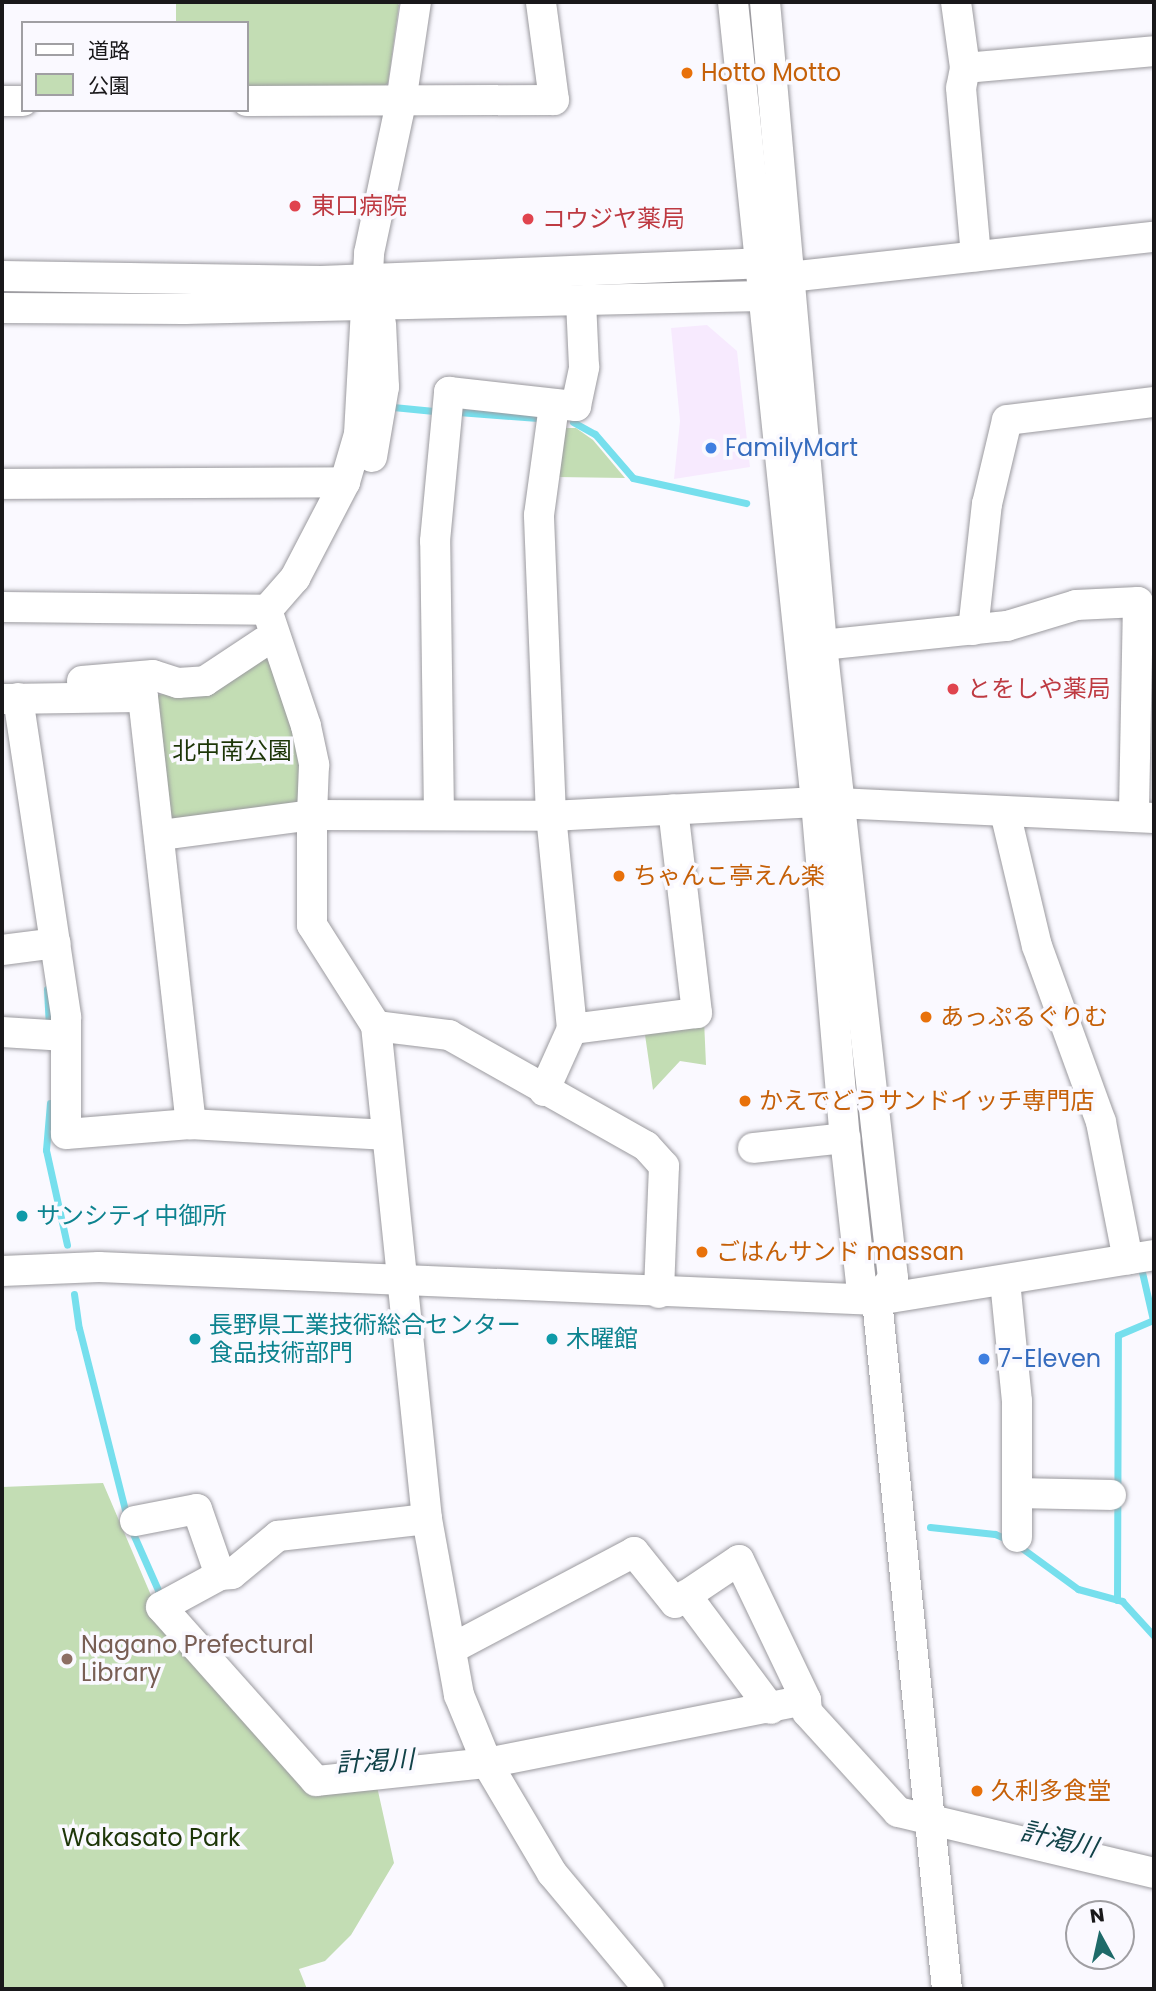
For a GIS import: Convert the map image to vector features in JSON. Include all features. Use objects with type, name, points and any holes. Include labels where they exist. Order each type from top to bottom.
[{"type":"street","points":[[416,2],[371,302],[359,435],[345,482],[271,625],[306,726],[314,765],[312,925],[376,1026],[427,1519],[458,1695],[487,1763],[552,1873],[649,1989]]},
{"type":"street","points":[[248,102],[555,100],[541,2]]},
{"type":"street","points":[[733,2],[763,296],[893,1278],[877,1300]]},
{"type":"street","points":[[765,2],[786,207],[789,277],[822,645],[845,1138],[862,1283],[877,1300],[947,1989]]},
{"type":"street","points":[[956,2],[965,68],[961,89],[976,256]]},
{"type":"street","points":[[965,68],[1154,51]]},
{"type":"street","points":[[2,101],[21,101]]},
{"type":"street","points":[[2,308],[185,309],[371,302],[581,302],[763,296],[789,277],[1154,237]]},
{"type":"street","points":[[2,276],[371,302],[761,264],[789,277]]},
{"type":"street","points":[[7,695],[98,678],[153,675],[178,684],[206,684],[271,625],[324,563],[368,474],[384,387],[371,302]]},
{"type":"street","points":[[439,815],[435,541],[449,392],[576,406],[584,367],[581,302]]},
{"type":"street","points":[[973,630],[987,504],[1007,420],[1154,402]]},
{"type":"street","points":[[544,1091],[572,1029],[551,816],[539,515],[554,405]]},
{"type":"street","points":[[2,484],[345,482]]},
{"type":"street","points":[[162,835],[312,815],[551,816],[828,802],[1144,818],[1146,693],[1138,602],[1076,605],[1007,626],[822,645]]},
{"type":"street","points":[[2,607],[271,625]]},
{"type":"street","points":[[7,695],[142,697],[162,835],[191,1124]]},
{"type":"street","points":[[7,695],[56,943],[66,1035],[66,1134],[191,1124],[387,1135]]},
{"type":"street","points":[[572,1029],[697,1013],[673,809]]},
{"type":"street","points":[[2,1271],[99,1267],[659,1293],[877,1300],[1006,1282],[1141,1257],[1101,1122],[1037,946],[1005,812]]},
{"type":"street","points":[[2,950],[56,943]]},
{"type":"street","points":[[376,1026],[449,1035],[544,1091],[646,1146],[664,1166],[659,1293]]},
{"type":"street","points":[[2,1032],[66,1035]]},
{"type":"street","points":[[753,1148],[845,1138]]},
{"type":"street","points":[[1006,1282],[1017,1401],[1017,1538]]},
{"type":"street","points":[[1019,1493],[1111,1496]]},
{"type":"street","points":[[135,1521],[197,1509],[219,1575]]},
{"type":"street","points":[[427,1519],[278,1536],[232,1574],[219,1575],[161,1607],[316,1781],[487,1763],[806,1700]]},
{"type":"street","points":[[451,1649],[634,1552],[675,1603],[739,1560],[806,1700],[807,1713],[898,1812],[928,1822],[1154,1873]]},
{"type":"street","points":[[686,1595],[771,1709]]},
{"type":"shaded area","points":[[707,325],[737,351],[750,467],[674,479],[680,421],[671,328]]},
{"type":"green space","points":[[176,2],[396,2],[399,5],[388,83],[377,92],[248,94],[248,21],[176,21]]},
{"type":"green space","points":[[561,428],[576,428],[593,440],[625,478],[557,477]]},
{"type":"green space","name":"北中南公園","points":[[268,650],[302,749],[305,782],[295,812],[167,819],[152,696],[206,687]]},
{"type":"green space","points":[[704,1020],[706,1065],[680,1061],[653,1090],[644,1028]]},
{"type":"green space","name":"Wakasato Park","points":[[103,1483],[153,1600],[306,1790],[376,1782],[394,1863],[351,1935],[325,1961],[299,1969],[307,1989],[2,1989],[2,1487]]},
{"type":"waterway","points":[[393,407],[434,411]]},
{"type":"waterway","points":[[458,412],[538,418]]},
{"type":"waterway","points":[[573,422],[595,434],[633,478],[746,503]]},
{"type":"waterway","name":"計渇川","points":[[47,989],[49,1022]]},
{"type":"waterway","name":"計渇川","points":[[50,1103],[46,1150],[67,1245]]},
{"type":"waterway","points":[[1117,1600],[1118,1335],[1153,1320],[1142,1272]]},
{"type":"waterway","name":"計渇川","points":[[74,1294],[79,1328],[127,1518]]},
{"type":"waterway","points":[[930,1527],[995,1534],[1009,1540]]},
{"type":"waterway","name":"計渇川","points":[[131,1529],[158,1590]]},
{"type":"waterway","points":[[1019,1546],[1078,1589],[1122,1601],[1154,1636]]},
{"type":"place","name":"Hotto Motto","points":[[687,73]]},
{"type":"place","name":"東口病院","points":[[295,206]]},
{"type":"place","name":"コウジヤ薬局","points":[[528,219]]},
{"type":"place","name":"FamilyMart","points":[[711,448]]},
{"type":"place","name":"とをしや薬局","points":[[953,689]]},
{"type":"place","name":"ちゃんこ亭えん楽","points":[[619,876]]},
{"type":"place","name":"あっぷるぐりむ","points":[[926,1017]]},
{"type":"place","name":"かえでどうサンドイッチ専門店","points":[[745,1101]]},
{"type":"place","name":"サンシティ中御所","points":[[22,1216]]},
{"type":"place","name":"ごはんサンド massan","points":[[702,1252]]},
{"type":"place","name":"長野県工業技術総合センター 食品技術部門","points":[[195,1339]]},
{"type":"place","name":"木曜館","points":[[552,1339]]},
{"type":"place","name":"7-Eleven","points":[[984,1359]]},
{"type":"place","name":"Nagano Prefectural Library","points":[[67,1659]]},
{"type":"place","name":"久利多食堂","points":[[977,1791]]}]
